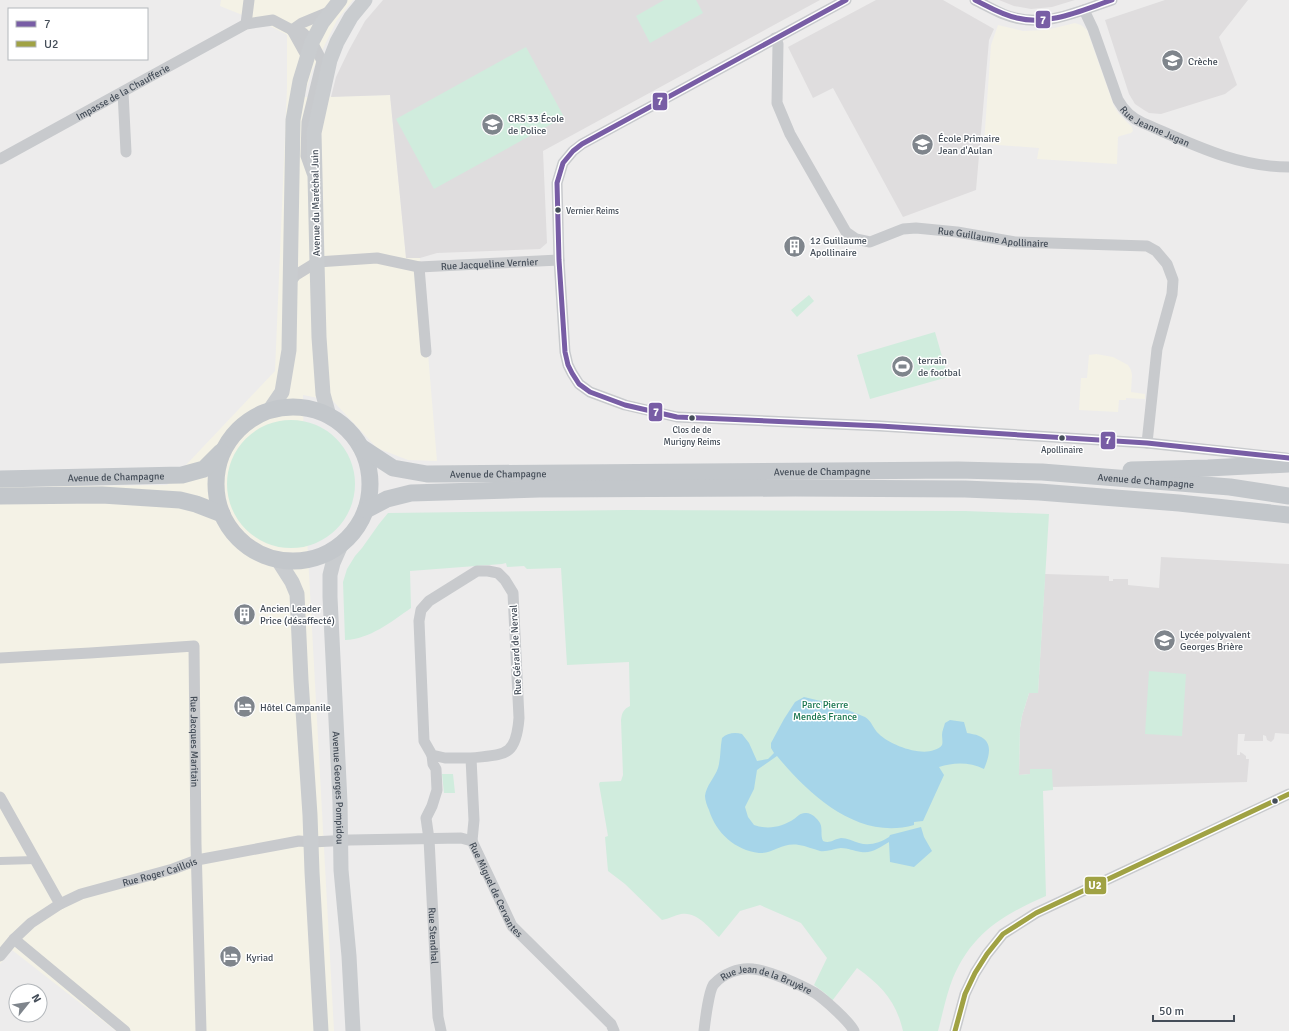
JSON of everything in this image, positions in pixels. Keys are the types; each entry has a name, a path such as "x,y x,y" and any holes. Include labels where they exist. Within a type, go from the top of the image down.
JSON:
{"main road":[{"name":"Avenue du Maréchal Juin","path":"329,416 323,394 316,262 314,133 330,60 337,42 351,17 365,0"},
{"path":"269,411 282,392 289,350 293,120 300,80 312,42 322,23 336,5"},
{"path":"289,407 309,409 329,416 347,429 361,448 368,468 370,489 366,510 356,530 341,545 322,556 300,562 278,560 254,552 235,536 222,514 216,493 217,470 224,449 240,428 251,420 269,411 289,407"},
{"name":"Avenue de Champagne","path":"361,448 393,468 427,474 950,470 1055,474 1230,487 1289,496"},
{"name":"Avenue de Champagne","path":"0,479 182,476 204,469 224,449"},
{"path":"1055,474 1090,469 1208,468 1288,460"},
{"name":"Avenue de Champagne","path":"366,510 387,499 411,493 539,490 795,488 966,489 1039,492 1179,503 1289,515"},
{"name":"Avenue de Champagne","path":"0,496 102,495 180,500 196,504 222,514"},
{"path":"1179,503 1289,522"},
{"name":"Avenue Georges Pompidou","path":"341,545 333,563 330,575 330,597 341,870 349,956 353,1031"},
{"path":"278,560 292,582 297,594 312,842 321,1031"}],"street":[{"path":"249,0 246,24 273,20 292,30 304,33 312,42 322,61 307,122 306,156 315,181"},
{"path":"846,0 598,135 573,151 563,163 557,183 559,260 565,352 568,365 579,384 590,392 625,405 677,417 857,425 1147,443 1288,460"},
{"path":"975,0 1004,14 1028,20 1055,19 1112,0"},
{"path":"292,30 336,5"},
{"name":"Rue Jeanne Jugan","path":"1084,10 1093,29 1118,100 1122,107 1131,116 1143,123 1229,158 1254,164 1289,167"},
{"name":"Impasse de la Chaufferie","path":"0,159 246,24"},
{"path":"292,30 307,57"},
{"name":"Rue Guillaume Apollinaire","path":"775,38 778,44 777,103 783,118 846,232 856,239 870,242 902,229 916,228 957,232 1014,242 1147,246 1156,251 1167,264 1173,280 1172,294 1157,349 1147,443"},
{"path":"124,92 126,152"},
{"name":"Rue Jacqueline Vernier","path":"291,281 296,275 316,262 377,258 419,267 559,260"},
{"path":"419,267 426,352"},
{"name":"Rue Gérard de Nerval","path":"488,570 498,573 505,580 513,593 519,718 518,731 515,744 505,754 470,758 445,758 432,755 424,741 419,621 421,610 429,601 477,571 488,570"},
{"name":"Rue Jacques Maritain","path":"0,658 194,646 201,1031"},
{"name":"Rue Stendhal","path":"432,755 433,764 436,769 436,790 432,806 426,818 429,839 438,1017 441,1031"},
{"path":"470,758 474,820 472,841"},
{"path":"955,1031 965,995 975,973 987,954 1003,934 1036,913 1289,794"},
{"path":"0,797 60,904"},
{"name":"Rue Miguel de Cervantes","path":"340,841 461,838 472,841 512,926 611,1024 614,1031"},
{"name":"Rue Roger Caillois","path":"0,956 14,939 31,923 60,904 81,894 173,869 197,860 299,841 340,841"},
{"path":"0,861 35,860"},
{"path":"14,939 125,1031"},
{"name":"Rue Jean de la Bruyère","path":"704,1031 706,1014 713,985 732,971 752,968 774,974 815,993 844,1018 854,1031"}],"shaded area":[{"path":"221,0 353,0 337,20 312,71 304,97 390,95 406,257 420,258 437,461 408,460 377,448 333,401 303,395 304,482 334,1031 116,1031 12,950 0,964 0,487 167,485 275,371 287,88 287,35 270,26 220,6"},
{"name":"CRS 33 École de Police","path":"383,0 820,0 543,151 547,243 540,249 437,253 420,258 406,258 390,95 331,97 336,77 349,50 365,21"},
{"name":"École Primaire Jean d'Aulan","path":"876,0 943,0 994,29 989,40 976,190 903,217 833,88 813,98 788,47"},
{"path":"999,0 1075,0 1052,7 1031,9 1014,6"},
{"name":"Crèche","path":"1165,0 1248,0 1219,37 1237,85 1225,94 1161,114 1149,113 1135,104 1129,94 1105,20"},
{"path":"1075,23 1081,25 1087,30 1114,106 1119,114 1132,127 1133,131 1131,133 1118,137 1117,164 1037,159 1039,148 984,144 991,45 998,25 1023,31 1046,30"},
{"path":"1096,354 1113,357 1128,365 1132,375 1131,392 1145,394 1145,399 1126,398 1126,400 1119,400 1118,412 1079,410 1081,378 1087,378 1089,355"},
{"name":"Lycée polyvalent Georges Brière","path":"1161,557 1289,564 1289,734 1275,733 1274,739 1271,742 1267,740 1266,736 1263,735 1263,741 1244,741 1245,734 1238,734 1237,755 1240,755 1240,752 1246,756 1246,759 1249,759 1247,782 1052,787 1052,769 1030,769 1030,774 1019,775 1020,728 1022,716 1029,693 1038,693 1045,574 1109,576 1109,581 1113,581 1113,579 1128,579 1128,585 1159,588"}],"green space":[{"path":"664,0 696,0 703,13 650,43 636,16"},
{"path":"526,47 564,117 434,189 396,119"},
{"path":"809,295 814,301 797,317 791,310"},
{"name":"terrain de footbal","path":"935,332 948,377 870,399 857,355"},
{"path":"297,420 321,427 332,434 341,443 350,459 354,471 354,497 348,514 341,525 332,534 321,541 304,547 285,548 261,541 250,534 241,525 234,514 228,497 227,478 234,454 241,443 250,434 261,427 278,421"},
{"name":"Parc Pierre Mendès France","path":"625,510 965,511 1049,514 1038,693 1029,693 1022,716 1020,728 1019,775 1030,774 1030,769 1052,769 1053,790 1043,791 1046,896 1014,911 1000,920 976,941 957,969 950,986 938,1031 903,1031 896,1011 887,995 874,981 857,968 832,1001 826,994 814,985 827,958 801,923 760,905 740,911 719,937 702,921 692,915 681,914 662,920 625,884 608,871 605,837 608,836 599,784 600,782 621,781 623,775 621,720 624,711 630,706 629,662 567,665 561,568 527,569 524,566 507,567 506,563 410,571 411,608 372,633 363,637 345,640 343,582 347,569 355,556 388,513"},
{"path":"1149,671 1186,674 1182,736 1145,734"},
{"path":"442,774 453,774 455,793 444,793"}],"water":[{"path":"804,697 833,704 865,717 877,732 890,742 921,752 936,749 942,745 942,734 945,723 950,720 964,722 967,733 979,736 987,742 989,755 984,769 973,765 962,764 950,764 939,767 944,775 923,821 914,822 914,825 894,828 874,826 855,820 837,811 804,785 777,756 757,770 754,789 745,807 748,817 754,825 759,827 780,826 802,814 809,813 820,823 823,841 828,842 843,838 867,844 882,841 890,835 921,827 924,837 932,851 914,867 890,862 889,842 876,850 869,852 858,852 846,848 820,851 799,845 788,845 769,852 759,853 734,844 716,826 705,796 718,768 722,738 731,733 742,734 749,743 757,761 768,759 774,753 771,748 771,743 784,719 795,702"}],"transit line":[{"name":"7","path":"846,0 582,144 573,151 563,163 557,183 559,260 565,352 568,365 579,384 590,392 625,405 677,417 880,426 1147,443 1289,458"},
{"name":"7","path":"975,0 1011,17 1029,20 1041,20 1065,16 1112,0"},
{"name":"U2","path":"955,1031 965,994 975,973 987,954 1003,934 1036,913 1289,794"}],"place":[{"name":"Crèche","path":"1173,61"},
{"name":"CRS 33 École de Police","path":"493,124"},
{"name":"École Primaire Jean d'Aulan","path":"922,144"},
{"name":"Vernier Reims","path":"558,210"},
{"name":"12 Guillaume Apollinaire","path":"795,246"},
{"name":"terrain de footbal","path":"903,366"},
{"name":"Clos de de Murigny Reims","path":"692,418"},
{"name":"Apollinaire","path":"1062,438"},
{"name":"Ancien Leader Price (désaffecté)","path":"244,614"},
{"name":"Lycée polyvalent Georges Brière","path":"1165,640"},
{"name":"Hôtel Campanile","path":"245,707"},
{"name":"Kyriad","path":"230,957"}]}
